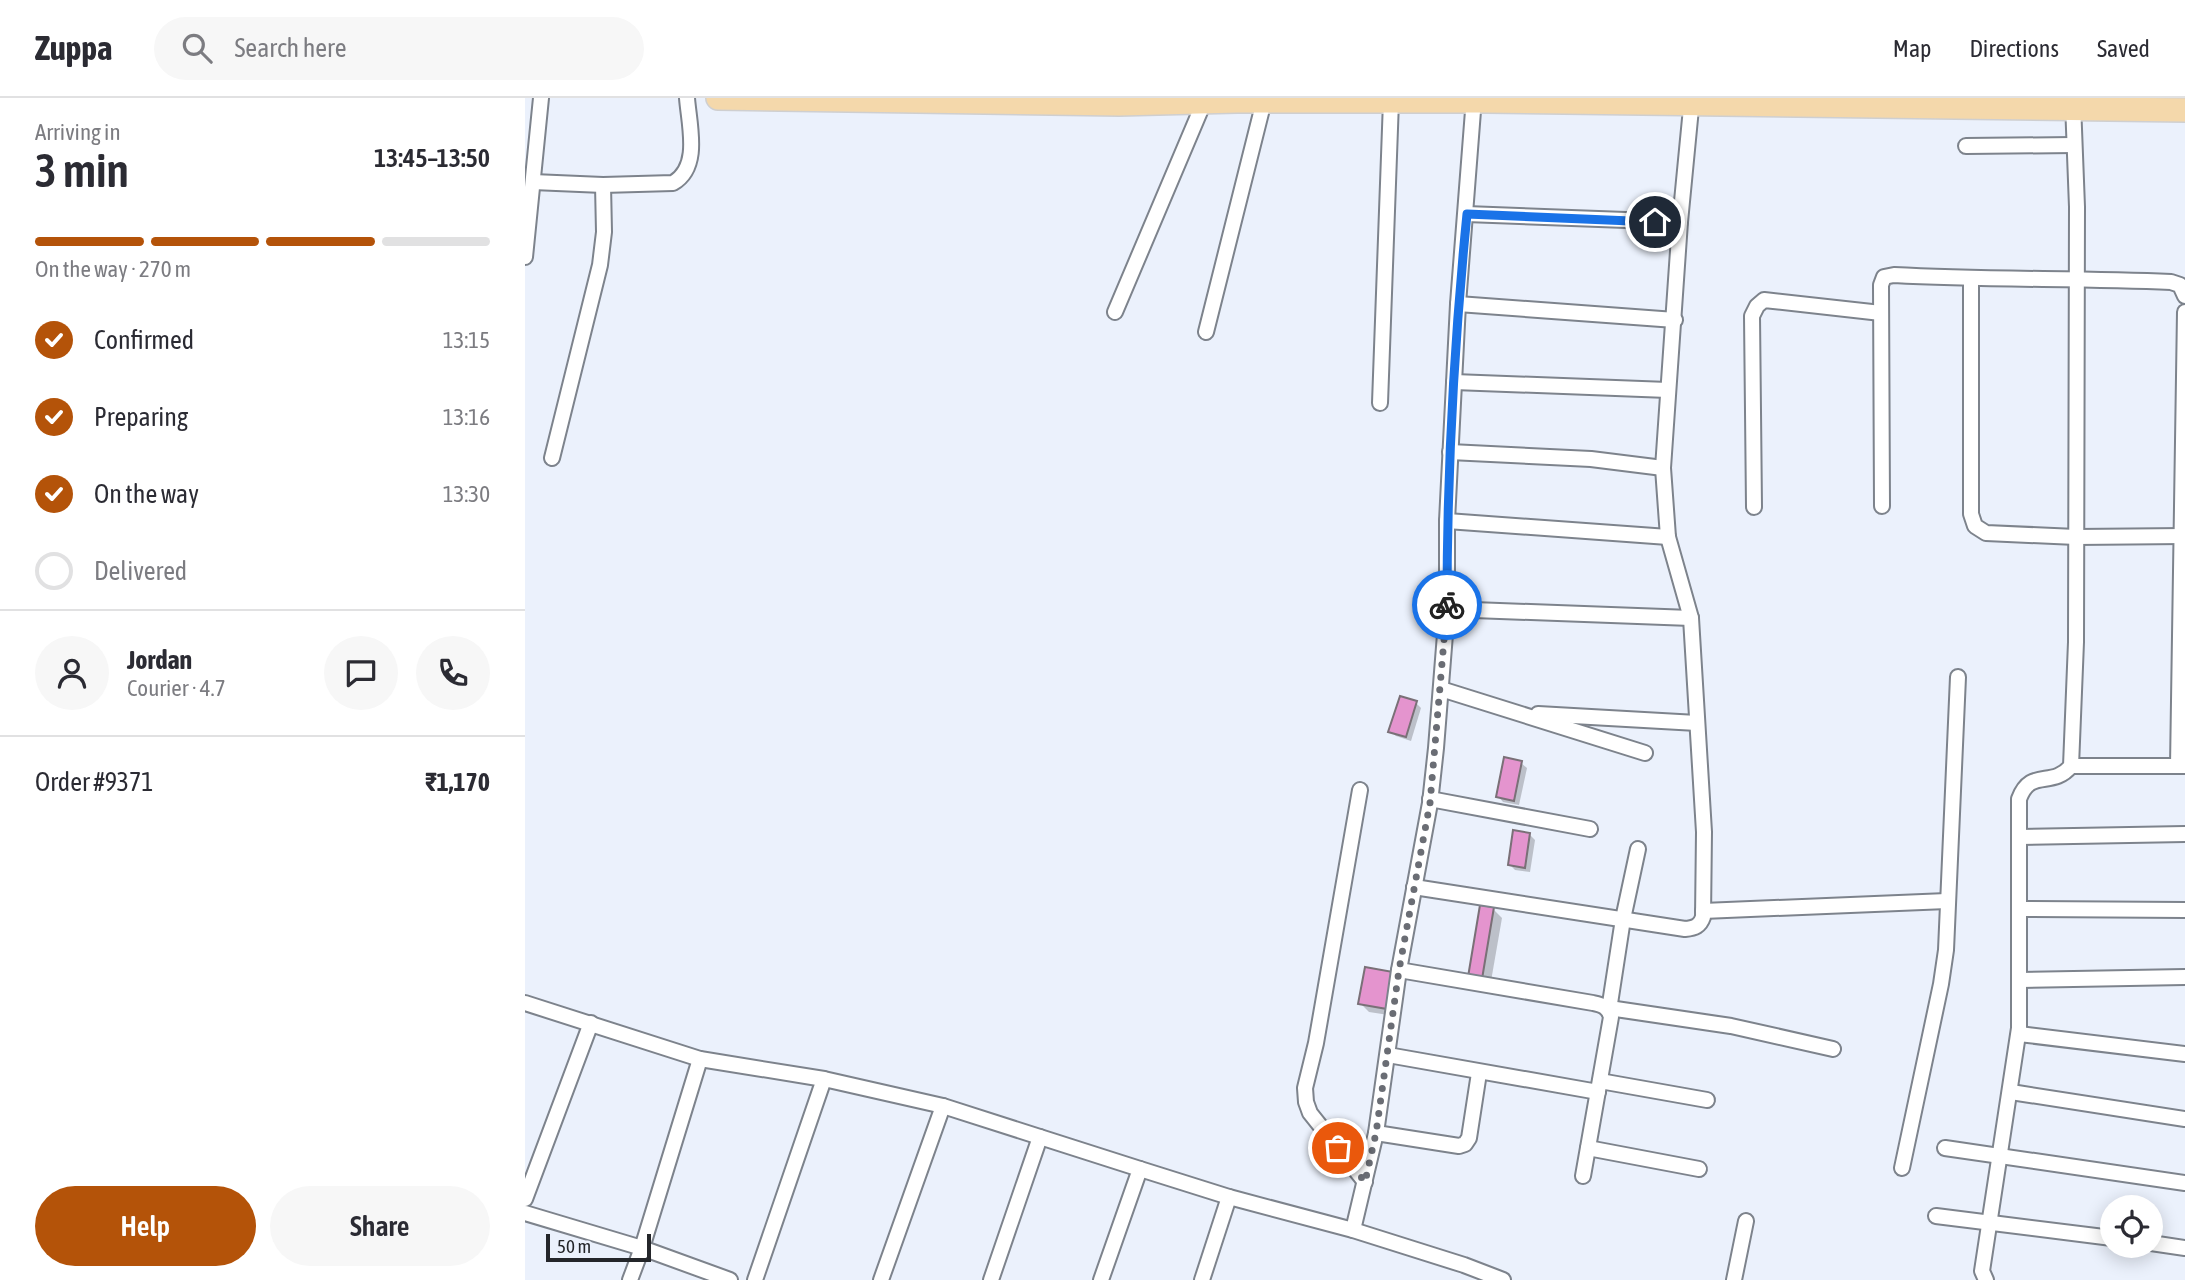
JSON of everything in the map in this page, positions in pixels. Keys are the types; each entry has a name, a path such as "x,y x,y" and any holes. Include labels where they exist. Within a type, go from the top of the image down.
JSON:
{"main road":[{"path":"718,98 1018,100 1119,104 1473,99 2073,103 2185,110"}],"street":[{"path":"525,255 541,98"},
{"path":"533,181 603,185 673,183 687,170 691,158 687,98"},
{"path":"1353,1230 1376,1133 1399,970 1430,799 1447,609 1450,452 1473,99"},
{"path":"1206,332 1263,101"},
{"path":"1415,887 1691,928 1701,923 1704,832 1691,618 1668,537 1663,468 1691,101"},
{"path":"1115,312 1204,102"},
{"path":"1380,402 1391,102"},
{"path":"1986,1280 1982,1271 2019,1034 2019,799 2026,784 2064,774 2071,766 2076,642 2073,103"},
{"path":"1966,146 2074,145"},
{"path":"552,458 600,265 604,232 603,185"},
{"path":"1467,214 1680,222"},
{"path":"1882,506 1881,285 1884,277 2076,278 2171,282 2181,285 2185,296"},
{"path":"1971,279 1972,523 1986,533 2076,537 2183,536"},
{"path":"1754,507 1752,316 1756,306 1764,300 1881,313"},
{"path":"1458,304 1675,320"},
{"path":"2071,766 2182,766 2185,313"},
{"path":"1454,382 1668,390"},
{"path":"1450,452 1591,460 1663,468"},
{"path":"1447,521 1668,537"},
{"path":"1447,609 1691,618"},
{"path":"1902,1168 1946,950 1958,677"},
{"path":"1441,689 1645,753"},
{"path":"1512,713 1697,723"},
{"path":"1360,790 1316,1043 1305,1088 1305,1102 1310,1113 1365,1182"},
{"path":"1430,799 1590,829"},
{"path":"2019,837 2185,834"},
{"path":"1583,1176 1611,1017 1609,1009 1623,919 1638,849"},
{"path":"1703,911 1947,901"},
{"path":"2019,909 2185,910"},
{"path":"1399,970 1593,1003 1609,1009 1731,1026 1833,1049"},
{"path":"2020,979 2185,977"},
{"path":"525,1003 700,1059 824,1079 943,1106 1229,1197 1353,1230 1503,1280"},
{"path":"525,1199 591,1023"},
{"path":"2019,1034 2185,1054"},
{"path":"1388,1055 1479,1073 1707,1100"},
{"path":"630,1280 700,1059"},
{"path":"1376,1133 1459,1146 1465,1144 1469,1138 1479,1073"},
{"path":"755,1280 824,1079"},
{"path":"2011,1092 2185,1119"},
{"path":"881,1280 943,1106"},
{"path":"991,1280 1040,1137"},
{"path":"1588,1148 1699,1169"},
{"path":"1945,1149 2185,1183"},
{"path":"1101,1280 1140,1169"},
{"path":"1202,1280 1229,1197"},
{"path":"525,1213 642,1248 730,1280"},
{"path":"1936,1216 2100,1236"},
{"path":"1734,1280 1746,1221"},
{"path":"2163,1245 2185,1248"}],"building":[{"path":"1400,696 1417,701 1406,737 1388,732"},
{"path":"1504,757 1522,761 1514,801 1496,797"},
{"path":"1513,830 1530,833 1525,868 1508,865"},
{"path":"1480,905 1494,907 1482,979 1468,977"},
{"path":"1365,967 1393,972 1387,1009 1358,1004"}],"way so far":[{"path":"1338,1148 1365,1182 1376,1133 1399,970 1430,803 1447,605"}],"route":[{"path":"1447,605 1450,452 1458,304 1467,214 1655,222"}]}
